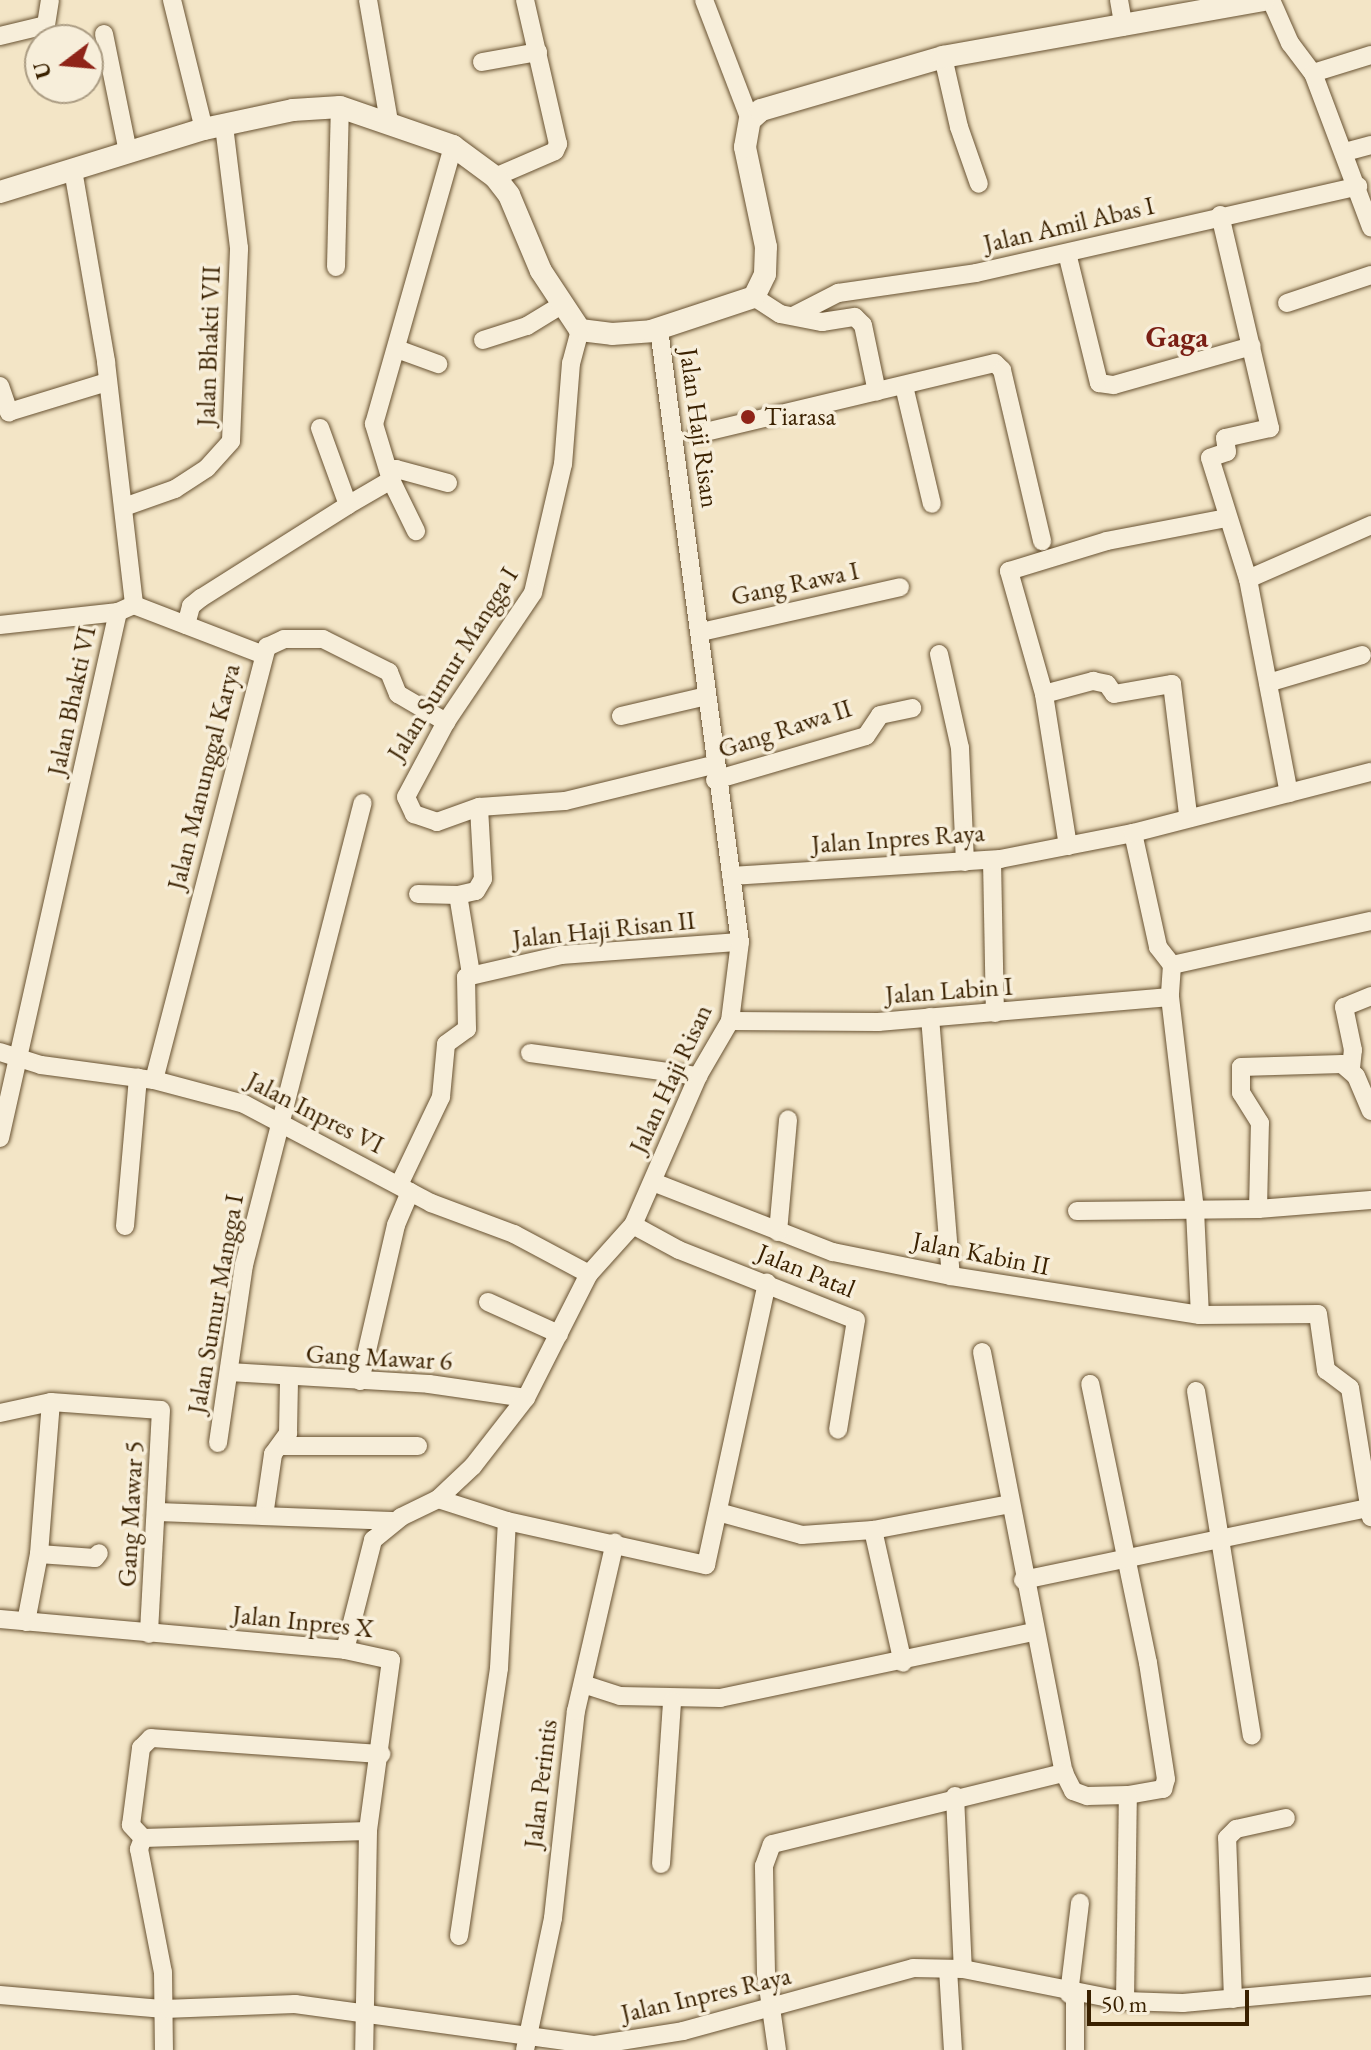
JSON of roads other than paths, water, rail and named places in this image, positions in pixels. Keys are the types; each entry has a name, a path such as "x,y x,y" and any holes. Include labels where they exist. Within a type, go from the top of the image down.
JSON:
{"street":[{"path":"0,36 46,25 50,0"},
{"name":"Jalan Bhakti VII","path":"124,507 175,489 207,468 231,441 239,248 214,127 172,0"},
{"path":"368,0 389,122"},
{"path":"495,177 555,151 558,144 525,0"},
{"path":"0,192 214,127 293,110 340,107 453,146 495,177 509,195 541,271 580,330 612,334 659,329 754,297 765,274 766,247 748,179 745,147 750,120 704,0"},
{"path":"1119,0 1124,27"},
{"path":"750,120 774,104 943,57 1263,0"},
{"path":"1271,0 1290,43 1313,73 1371,227"},
{"path":"104,34 128,152"},
{"path":"482,62 538,52"},
{"path":"1313,73 1371,55"},
{"path":"943,57 959,127 979,184"},
{"path":"336,267 340,107"},
{"path":"1345,152 1371,145"},
{"path":"416,531 391,480 374,424 453,146"},
{"name":"Jalan Bhakti VI","path":"0,1138 9,1056 126,608 124,507 73,170"},
{"name":"Jalan Amil Abas I","path":"793,316 838,293 976,273 1358,186"},
{"path":"1220,215 1270,428 1225,438 1227,452 1210,458 1248,579 1289,793"},
{"path":"1067,253 1099,383 1114,385 1252,346"},
{"path":"1287,303 1371,275"},
{"path":"754,297 780,314 822,322 855,317 863,325 877,392"},
{"path":"483,340 512,333 563,304"},
{"name":"Jalan Haji Risan","path":"345,1650 373,1540 395,1521 438,1499 473,1466 526,1398 589,1274 633,1225 698,1076 730,1021 740,942 714,772 701,632 659,329"},
{"name":"Jalan Sumur Mangga I","path":"580,330 571,363 563,464 533,593 446,722 406,797 414,814 427,821 479,807 565,801 714,772"},
{"path":"397,349 438,364"},
{"path":"697,434 995,363 1002,370 1042,541"},
{"path":"0,386 9,412 107,382"},
{"path":"904,386 932,504"},
{"path":"320,428 348,505"},
{"path":"186,625 191,606 201,598 391,480 396,469 448,483"},
{"path":"1068,846 1044,694 1009,571 1107,541 1227,518"},
{"path":"1248,579 1371,525"},
{"name":"Gang Rawa I","path":"701,632 900,587"},
{"path":"0,625 126,608 186,625 261,654"},
{"name":"Jalan Manunggal Karya","path":"125,1226 146,1079 261,654 284,639 323,639 389,672 398,694 446,722"},
{"path":"939,654 960,748 965,862"},
{"path":"1268,683 1362,655"},
{"path":"1044,694 1093,681 1107,684 1114,694 1172,684 1188,815"},
{"path":"621,716 707,696"},
{"name":"Gang Rawa II","path":"714,772 866,736 880,715 912,708"},
{"name":"Jalan Inpres Raya","path":"731,876 992,860 1133,833 1188,815 1371,772"},
{"name":"Jalan Sumur Mangga I","path":"218,1443 244,1265 280,1121 303,1051 363,803"},
{"path":"418,894 458,895 476,891 483,879 479,807"},
{"path":"1133,833 1158,947 1172,965 1170,997 1195,1210 1200,1315"},
{"path":"992,860 995,1013"},
{"path":"360,1381 404,1188 441,1097 446,1044 467,1029 463,981 471,974 458,895"},
{"path":"1172,965 1371,921"},
{"name":"Jalan Haji Risan II","path":"471,974 561,955 740,942"},
{"path":"1371,996 1344,1007 1353,1050 1351,1068 1371,1110"},
{"name":"Jalan Labin I","path":"730,1021 839,1024 1170,997"},
{"path":"930,1017 951,1276"},
{"path":"530,1053 698,1076"},
{"name":"Jalan Inpres VI","path":"9,1056 221,1095 280,1121 404,1188 514,1234 589,1274"},
{"path":"1258,1209 1260,1123 1241,1093 1238,1070 1257,1065 1351,1068"},
{"path":"778,1232 788,1119"},
{"name":"Jalan Kabin II","path":"653,1182 833,1252 951,1276 1200,1315 1312,1311 1319,1317 1326,1370 1350,1388 1370,1513"},
{"path":"1077,1211 1258,1209 1371,1200"},
{"name":"Jalan Patal","path":"633,1225 679,1250 856,1320 859,1329 838,1430"},
{"path":"438,1499 507,1521 615,1542 706,1565 767,1283"},
{"path":"488,1302 559,1334"},
{"path":"982,1352 1033,1632 1064,1773 1073,1791 1087,1796 1128,1795 1163,1789 1166,1779 1090,1384"},
{"name":"Gang Mawar 6","path":"229,1372 289,1379 360,1381 526,1398"},
{"path":"264,1516 273,1454 288,1433 289,1379"},
{"path":"1196,1391 1252,1735"},
{"path":"0,1413 51,1402 39,1554 26,1622"},
{"name":"Gang Mawar 5","path":"51,1402 161,1410 158,1512 149,1634"},
{"path":"281,1446 418,1446"},
{"path":"718,1512 802,1535 873,1530 1010,1504"},
{"path":"158,1512 395,1521"},
{"path":"1023,1580 1125,1556 1370,1513"},
{"path":"459,1936 499,1668 507,1521"},
{"path":"873,1530 903,1663"},
{"name":"Jalan Perintis","path":"528,2042 553,1918 567,1759 615,1542"},
{"path":"39,1554 95,1558 99,1553"},
{"name":"Jalan Inpres X","path":"0,1619 345,1650 391,1660 381,1754 368,1831 364,2050"},
{"path":"583,1684 620,1696 672,1701 745,1694 903,1663 1033,1632"},
{"path":"661,1864 672,1701"},
{"path":"368,1831 143,1838 131,1825 141,1748 151,1738 381,1754"},
{"path":"777,2050 774,2009 766,1973 764,1866 772,1844 955,1796 1064,1773"},
{"path":"1125,2001 1128,1795"},
{"path":"953,2050 955,1796"},
{"path":"1233,1999 1227,1838 1236,1829 1286,1818"},
{"path":"143,1838 139,1849 163,1972 164,2050"},
{"path":"1075,2050 1072,1994 1080,1903"},
{"name":"Jalan Inpres Raya","path":"0,1995 164,2009 295,2004 365,2012 528,2042 611,2043 774,2009 913,1968 955,1969 1072,1994 1125,2001 1370,1992"}],"place":[{"name":"Tiarasa","path":"748,417"}],"district":[{"name":"Gaga","path":"1177,337"}]}
